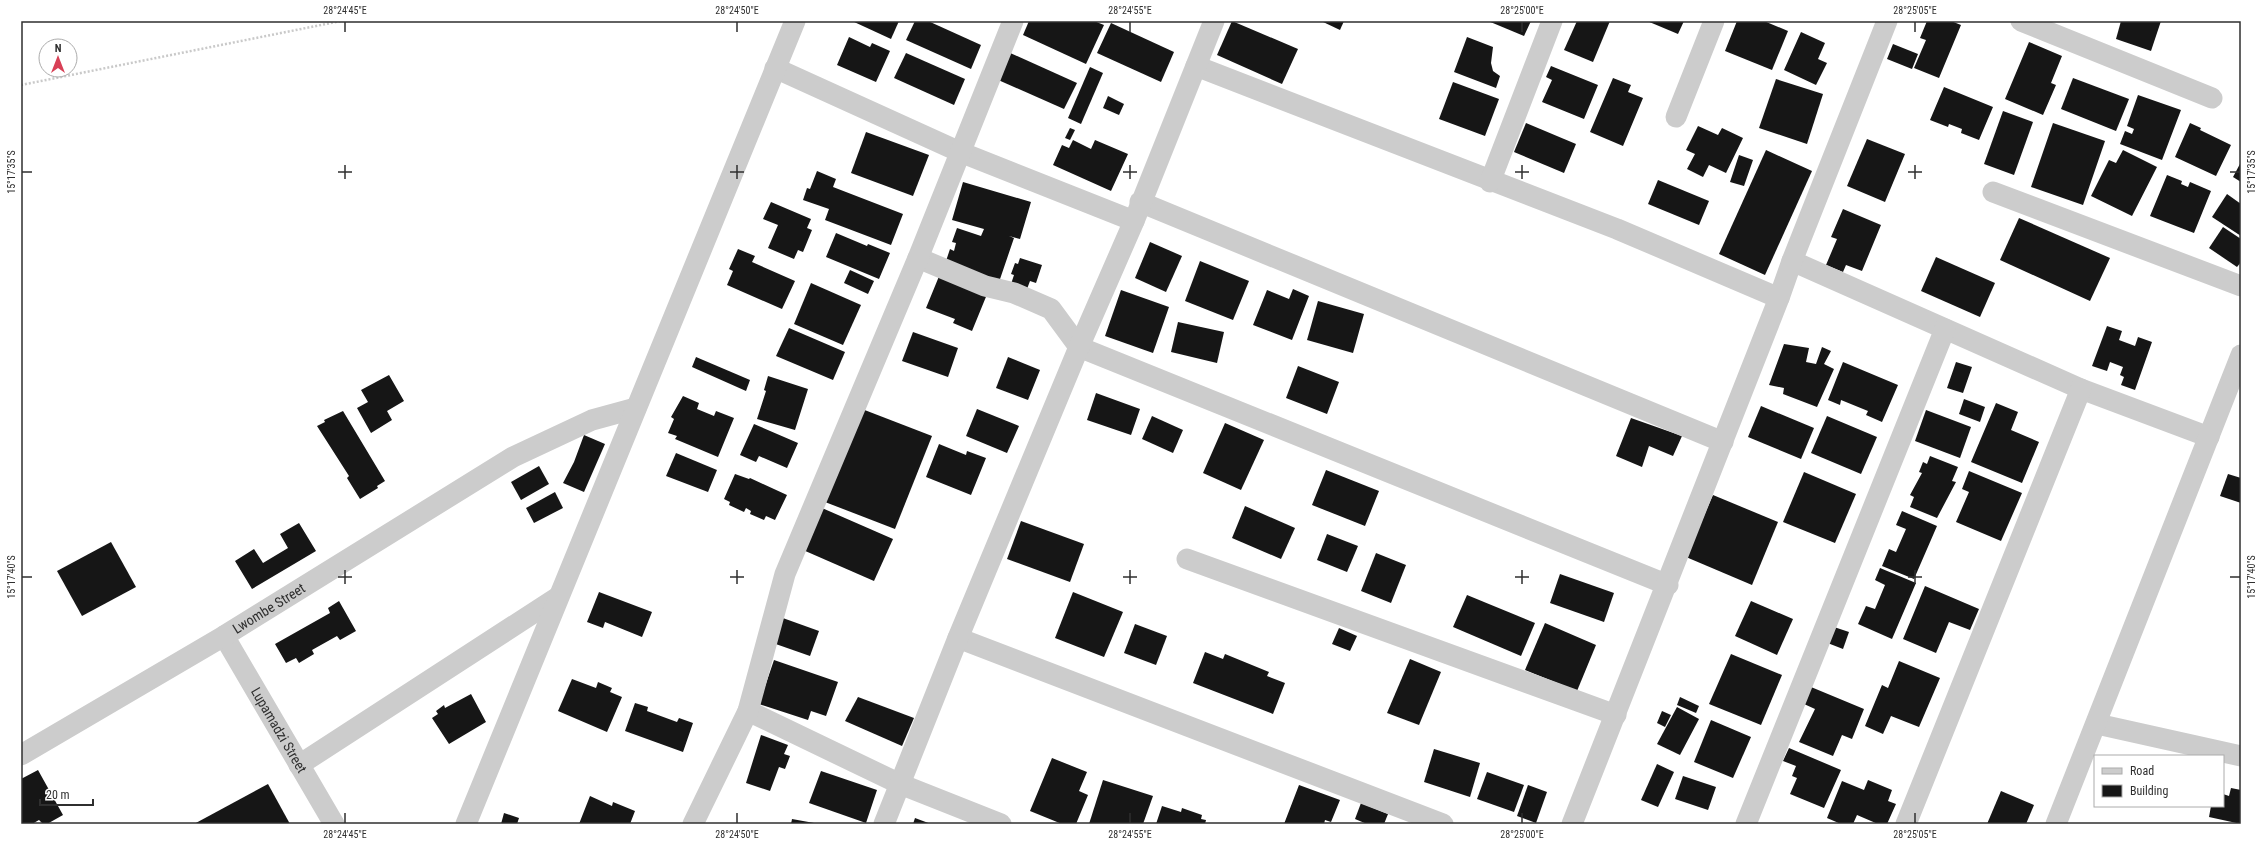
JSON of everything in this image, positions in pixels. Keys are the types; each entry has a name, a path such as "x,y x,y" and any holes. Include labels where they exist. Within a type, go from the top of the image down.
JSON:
{"street":[{"path":"466,824 794,21"},
{"path":"694,824 748,711 785,574 918,258 1013,21"},
{"path":"884,824 958,638 1137,212 1214,21"},
{"path":"1490,182 1552,21"},
{"path":"1676,117 1714,21"},
{"path":"1572,824 1668,584 1780,298 1792,261 1887,21"},
{"path":"2020,21 2212,98"},
{"path":"1196,66 1490,182 1617,229 1780,298"},
{"path":"775,68 960,152 1137,212 1723,442"},
{"path":"1993,192 2241,286"},
{"path":"918,258 985,286 1014,293 1051,309 1079,347 1668,584"},
{"path":"1792,261 2081,389 2208,437"},
{"path":"1746,824 1945,329"},
{"path":"2056,824 2097,724 2208,437 2241,356"},
{"path":"1906,824 2081,389"},
{"name":"Lwombe Street","path":"21,755 224,636 513,457 592,420 636,408"},
{"path":"1187,559 1616,715"},
{"path":"299,765 558,597"},
{"name":"Lupamadzi Street","path":"224,636 334,824"},
{"path":"958,638 1443,824"},
{"path":"748,711 900,784 1001,824"},
{"path":"2097,724 2241,756"}],"path":[{"path":"21,85 341,21"}],"building":[{"path":"852,21 899,21 891,39"},
{"path":"915,21 928,21 981,45 971,69 906,40"},
{"path":"1029,21 1094,21 1104,25 1086,64 1023,35"},
{"path":"1232,21 1298,49 1282,84 1217,55"},
{"path":"1321,21 1344,21 1340,30"},
{"path":"1488,21 1531,21 1524,36"},
{"path":"1577,21 1610,21 1593,62 1564,50"},
{"path":"1647,21 1684,21 1678,34"},
{"path":"1737,21 1764,21 1788,31 1772,70 1725,51"},
{"path":"1927,21 1951,21 1961,25 1939,78 1914,68 1926,40 1920,38"},
{"path":"2121,21 2161,21 2151,51 2116,39"},
{"path":"1111,23 1174,52 1161,82 1097,53"},
{"path":"1801,32 1825,43 1818,59 1827,63 1816,85 1784,70"},
{"path":"849,37 870,47 872,43 890,51 876,82 837,65"},
{"path":"1467,37 1493,47 1491,63 1493,71 1500,76 1496,88 1454,72"},
{"path":"2029,42 2062,56 2051,83 2056,85 2043,115 2005,99"},
{"path":"1893,44 1918,54 1912,69 1887,59"},
{"path":"1008,52 1077,83 1064,109 996,79"},
{"path":"906,53 965,79 954,105 894,78"},
{"path":"1551,66 1598,85 1584,119 1542,102 1552,80 1546,77"},
{"path":"1090,67 1103,73 1081,124 1068,118"},
{"path":"1613,78 1631,85 1628,92 1643,98 1623,146 1590,132"},
{"path":"2073,78 2129,99 2116,131 2061,109"},
{"path":"1776,79 1823,94 1807,144 1759,128"},
{"path":"1453,82 1499,99 1485,136 1439,119"},
{"path":"1944,87 1993,107 1979,140 1961,133 1962,129 1949,124 1948,127 1930,120"},
{"path":"2138,95 2181,110 2162,160 2120,144 2125,131 2132,134 2134,129 2127,126"},
{"path":"1108,96 1124,104 1119,115 1103,108"},
{"path":"2003,111 2033,122 2014,175 1984,164"},
{"path":"1526,123 1576,144 1564,173 1514,152"},
{"path":"2053,123 2105,141 2083,205 2031,187"},
{"path":"2190,123 2201,128 2200,130 2231,145 2216,176 2175,157"},
{"path":"1698,126 1718,135 1722,128 1743,138 1726,173 1709,165 1703,177 1687,169 1695,154 1686,150"},
{"path":"1070,128 1075,130 1070,140 1065,138"},
{"path":"866,132 929,155 913,196 851,173"},
{"path":"1867,139 1905,154 1885,202 1847,186"},
{"path":"1073,140 1091,149 1095,140 1128,154 1111,191 1053,165 1062,145 1069,148"},
{"path":"1766,150 1812,171 1765,275 1719,254"},
{"path":"2123,150 2157,167 2132,216 2091,196 2109,160 2116,163"},
{"path":"1739,155 1753,160 1744,186 1730,182"},
{"path":"2241,162 2241,182 2233,177"},
{"path":"817,171 836,179 833,187 903,214 891,245 825,220 829,209 803,200 807,188 810,189"},
{"path":"2167,175 2182,181 2181,184 2188,187 2190,182 2211,191 2194,233 2150,216"},
{"path":"1658,180 1709,201 1699,225 1648,204"},
{"path":"963,182 1031,202 1020,239 1009,236 1014,238 998,285 944,267 950,249 954,251 956,243 952,242 957,228 981,236 984,229 952,220"},
{"path":"2227,194 2241,204 2241,236 2212,217"},
{"path":"771,202 811,219 807,228 812,230 803,252 798,250 794,259 768,248 778,225 763,219"},
{"path":"1843,209 1881,225 1862,271 1846,265 1843,272 1826,265 1837,239 1831,237"},
{"path":"2019,218 2110,258 2090,301 2000,260"},
{"path":"2223,227 2241,239 2241,262 2237,267 2209,248"},
{"path":"836,233 867,246 868,244 890,253 879,279 826,257"},
{"path":"1150,242 1182,256 1166,292 1135,278"},
{"path":"738,249 755,256 752,262 795,281 782,309 727,285 733,271 729,269"},
{"path":"1936,257 1995,283 1980,317 1921,291"},
{"path":"1020,258 1042,265 1036,283 1030,281 1027,289 1011,284 1014,275 1011,274 1015,263 1018,264"},
{"path":"1200,261 1249,281 1233,320 1185,301"},
{"path":"942,269 990,287 972,331 953,323 955,319 926,308"},
{"path":"850,270 874,281 868,294 844,283"},
{"path":"811,283 861,305 843,345 794,324"},
{"path":"1293,289 1309,296 1292,340 1253,325 1267,290 1289,299"},
{"path":"1121,290 1169,307 1153,353 1105,336"},
{"path":"1318,301 1364,314 1353,353 1307,340"},
{"path":"1178,322 1224,332 1217,363 1171,352"},
{"path":"2107,326 2122,331 2119,340 2135,346 2138,337 2152,342 2135,390 2121,385 2124,377 2120,375 2123,367 2110,362 2107,371 2092,366"},
{"path":"789,328 845,352 833,380 776,356"},
{"path":"913,332 958,348 948,377 902,361"},
{"path":"1784,344 1809,348 1806,362 1816,364 1822,347 1831,351 1824,364 1834,369 1817,407 1783,394 1784,388 1769,385"},
{"path":"696,357 750,380 746,391 692,367"},
{"path":"1008,357 1040,370 1028,400 996,388"},
{"path":"1843,362 1898,385 1882,422 1866,415 1868,411 1841,400 1840,405 1828,400"},
{"path":"1956,362 1972,367 1963,393 1947,388"},
{"path":"1298,366 1339,382 1327,414 1286,398"},
{"path":"389,375 404,401 387,411 392,420 371,433 357,408 368,402 361,390"},
{"path":"768,376 808,389 795,430 757,419 766,391 764,390"},
{"path":"1096,393 1140,409 1131,435 1087,420"},
{"path":"683,396 699,403 697,409 714,416 716,411 734,418 718,457 675,439 677,436 668,433 674,419 671,417"},
{"path":"1964,399 1985,407 1980,422 1959,414"},
{"path":"1996,403 2018,412 2011,430 2039,442 2022,483 1971,462"},
{"path":"1761,406 1814,428 1801,459 1748,437"},
{"path":"862,409 932,436 895,529 825,502"},
{"path":"977,409 1019,426 1007,453 966,436"},
{"path":"1926,410 1971,427 1960,458 1915,441"},
{"path":"343,411 385,481 377,486 378,488 360,499 347,478 349,476 317,426 325,422 324,420"},
{"path":"1152,416 1183,430 1173,453 1142,439"},
{"path":"1827,416 1877,437 1861,474 1811,453"},
{"path":"1631,418 1682,436 1673,456 1649,446 1642,467 1616,456"},
{"path":"1225,423 1264,440 1241,490 1203,473"},
{"path":"754,424 798,443 787,468 759,456 756,462 740,455"},
{"path":"584,435 605,444 584,492 563,483 574,462"},
{"path":"939,444 966,455 967,451 986,458 971,495 926,477"},
{"path":"676,453 717,470 708,492 666,476"},
{"path":"1930,456 1958,467 1952,481 1956,482 1937,518 1910,507 1914,497 1910,495 1922,473 1919,472 1923,462 1927,464"},
{"path":"539,466 549,484 521,500 511,482"},
{"path":"1326,470 1379,491 1365,526 1312,505"},
{"path":"1969,471 2022,493 2001,541 1956,522 1969,492 1962,489"},
{"path":"1804,472 1856,494 1835,543 1783,522"},
{"path":"735,474 749,479 750,478 787,495 775,520 766,516 764,520 750,514 751,511 746,508 744,512 729,505 730,502 724,499"},
{"path":"2228,474 2241,478 2241,503 2220,496"},
{"path":"555,492 563,508 534,523 526,508"},
{"path":"1713,495 1778,522 1752,585 1686,557"},
{"path":"1245,506 1295,528 1281,559 1232,538"},
{"path":"822,508 893,539 874,581 803,550"},
{"path":"1902,511 1937,526 1914,579 1882,566 1889,549 1896,552 1906,529 1896,525"},
{"path":"1021,521 1084,544 1070,582 1007,559"},
{"path":"299,523 316,551 252,589 235,561 254,549 263,563 288,548 280,534"},
{"path":"1327,534 1358,546 1347,572 1317,560"},
{"path":"111,542 136,587 82,616 57,571"},
{"path":"1376,553 1406,565 1391,603 1361,591"},
{"path":"1880,568 1916,583 1892,639 1858,624 1866,606 1875,609 1885,585 1875,580"},
{"path":"1560,574 1614,593 1604,622 1550,603"},
{"path":"1925,586 1979,609 1970,630 1949,622 1936,653 1903,639"},
{"path":"599,592 652,612 642,637 605,622 603,628 587,622"},
{"path":"1073,592 1123,612 1104,657 1055,638"},
{"path":"1467,595 1535,623 1521,656 1453,627"},
{"path":"339,601 356,631 340,640 337,636 312,650 314,654 299,663 296,658 286,663 275,644 330,613 328,608"},
{"path":"1751,601 1793,619 1777,655 1735,636"},
{"path":"780,617 819,631 810,656 770,642"},
{"path":"1545,623 1596,645 1577,691 1525,670"},
{"path":"1135,624 1167,636 1156,665 1124,653"},
{"path":"1831,626 1849,632 1843,649 1825,642"},
{"path":"1339,628 1357,636 1350,651 1332,644"},
{"path":"1205,652 1223,659 1225,654 1269,672 1267,676 1285,683 1273,714 1193,683"},
{"path":"1731,654 1782,675 1761,725 1709,704"},
{"path":"1410,659 1441,672 1419,725 1387,713"},
{"path":"774,660 838,682 826,716 811,711 808,720 759,704"},
{"path":"1899,661 1940,678 1919,727 1891,716 1883,734 1865,726 1882,685 1888,688"},
{"path":"572,679 596,688 598,682 612,688 610,692 622,697 607,732 558,711"},
{"path":"1811,687 1864,709 1852,739 1842,735 1833,756 1799,742 1815,709 1804,704"},
{"path":"471,694 486,722 449,744 432,718 438,714 436,711 444,705 445,708"},
{"path":"858,697 914,718 902,746 845,721"},
{"path":"1680,697 1699,706 1696,713 1677,705"},
{"path":"635,703 648,707 647,711 677,722 679,718 693,723 683,752 625,731"},
{"path":"1677,707 1699,719 1680,755 1657,744"},
{"path":"1662,711 1671,715 1665,727 1657,723"},
{"path":"1711,720 1751,737 1733,778 1694,762"},
{"path":"761,735 788,745 784,754 790,756 785,769 779,767 770,791 746,783"},
{"path":"1789,748 1841,770 1824,808 1790,794 1797,778 1792,776 1796,766 1783,761"},
{"path":"1434,749 1480,763 1470,797 1424,782"},
{"path":"1052,758 1087,772 1079,791 1088,795 1076,824 1062,824 1030,811"},
{"path":"1657,764 1674,772 1658,807 1641,800"},
{"path":"38,770 63,815 47,824 43,824 39,820 32,824 21,824 21,779"},
{"path":"821,771 877,790 866,823 809,803"},
{"path":"1487,772 1524,785 1514,812 1477,799"},
{"path":"1683,776 1716,787 1708,810 1675,799"},
{"path":"1103,780 1153,796 1143,824 1089,824"},
{"path":"1868,780 1892,790 1888,801 1896,804 1887,824 1878,824 1857,815 1853,824 1841,824 1827,818 1842,781 1864,790"},
{"path":"268,784 290,824 194,824"},
{"path":"1299,785 1340,800 1331,822 1325,820 1324,824 1284,824"},
{"path":"1528,785 1547,792 1536,823 1517,816"},
{"path":"2231,788 2241,790 2241,824 2209,817 2211,807 2224,807 2224,794 2229,796"},
{"path":"2001,791 2034,805 2026,824 1987,824"},
{"path":"590,796 612,806 613,802 635,811 630,824 579,824"},
{"path":"1361,803 1388,814 1384,824 1367,824 1355,819"},
{"path":"1162,806 1181,812 1182,808 1202,815 1201,819 1206,820 1205,824 1156,824"},
{"path":"504,813 519,818 517,824 501,824"},
{"path":"915,818 931,824 913,824"},
{"path":"792,819 814,823 814,824 791,824"}]}
